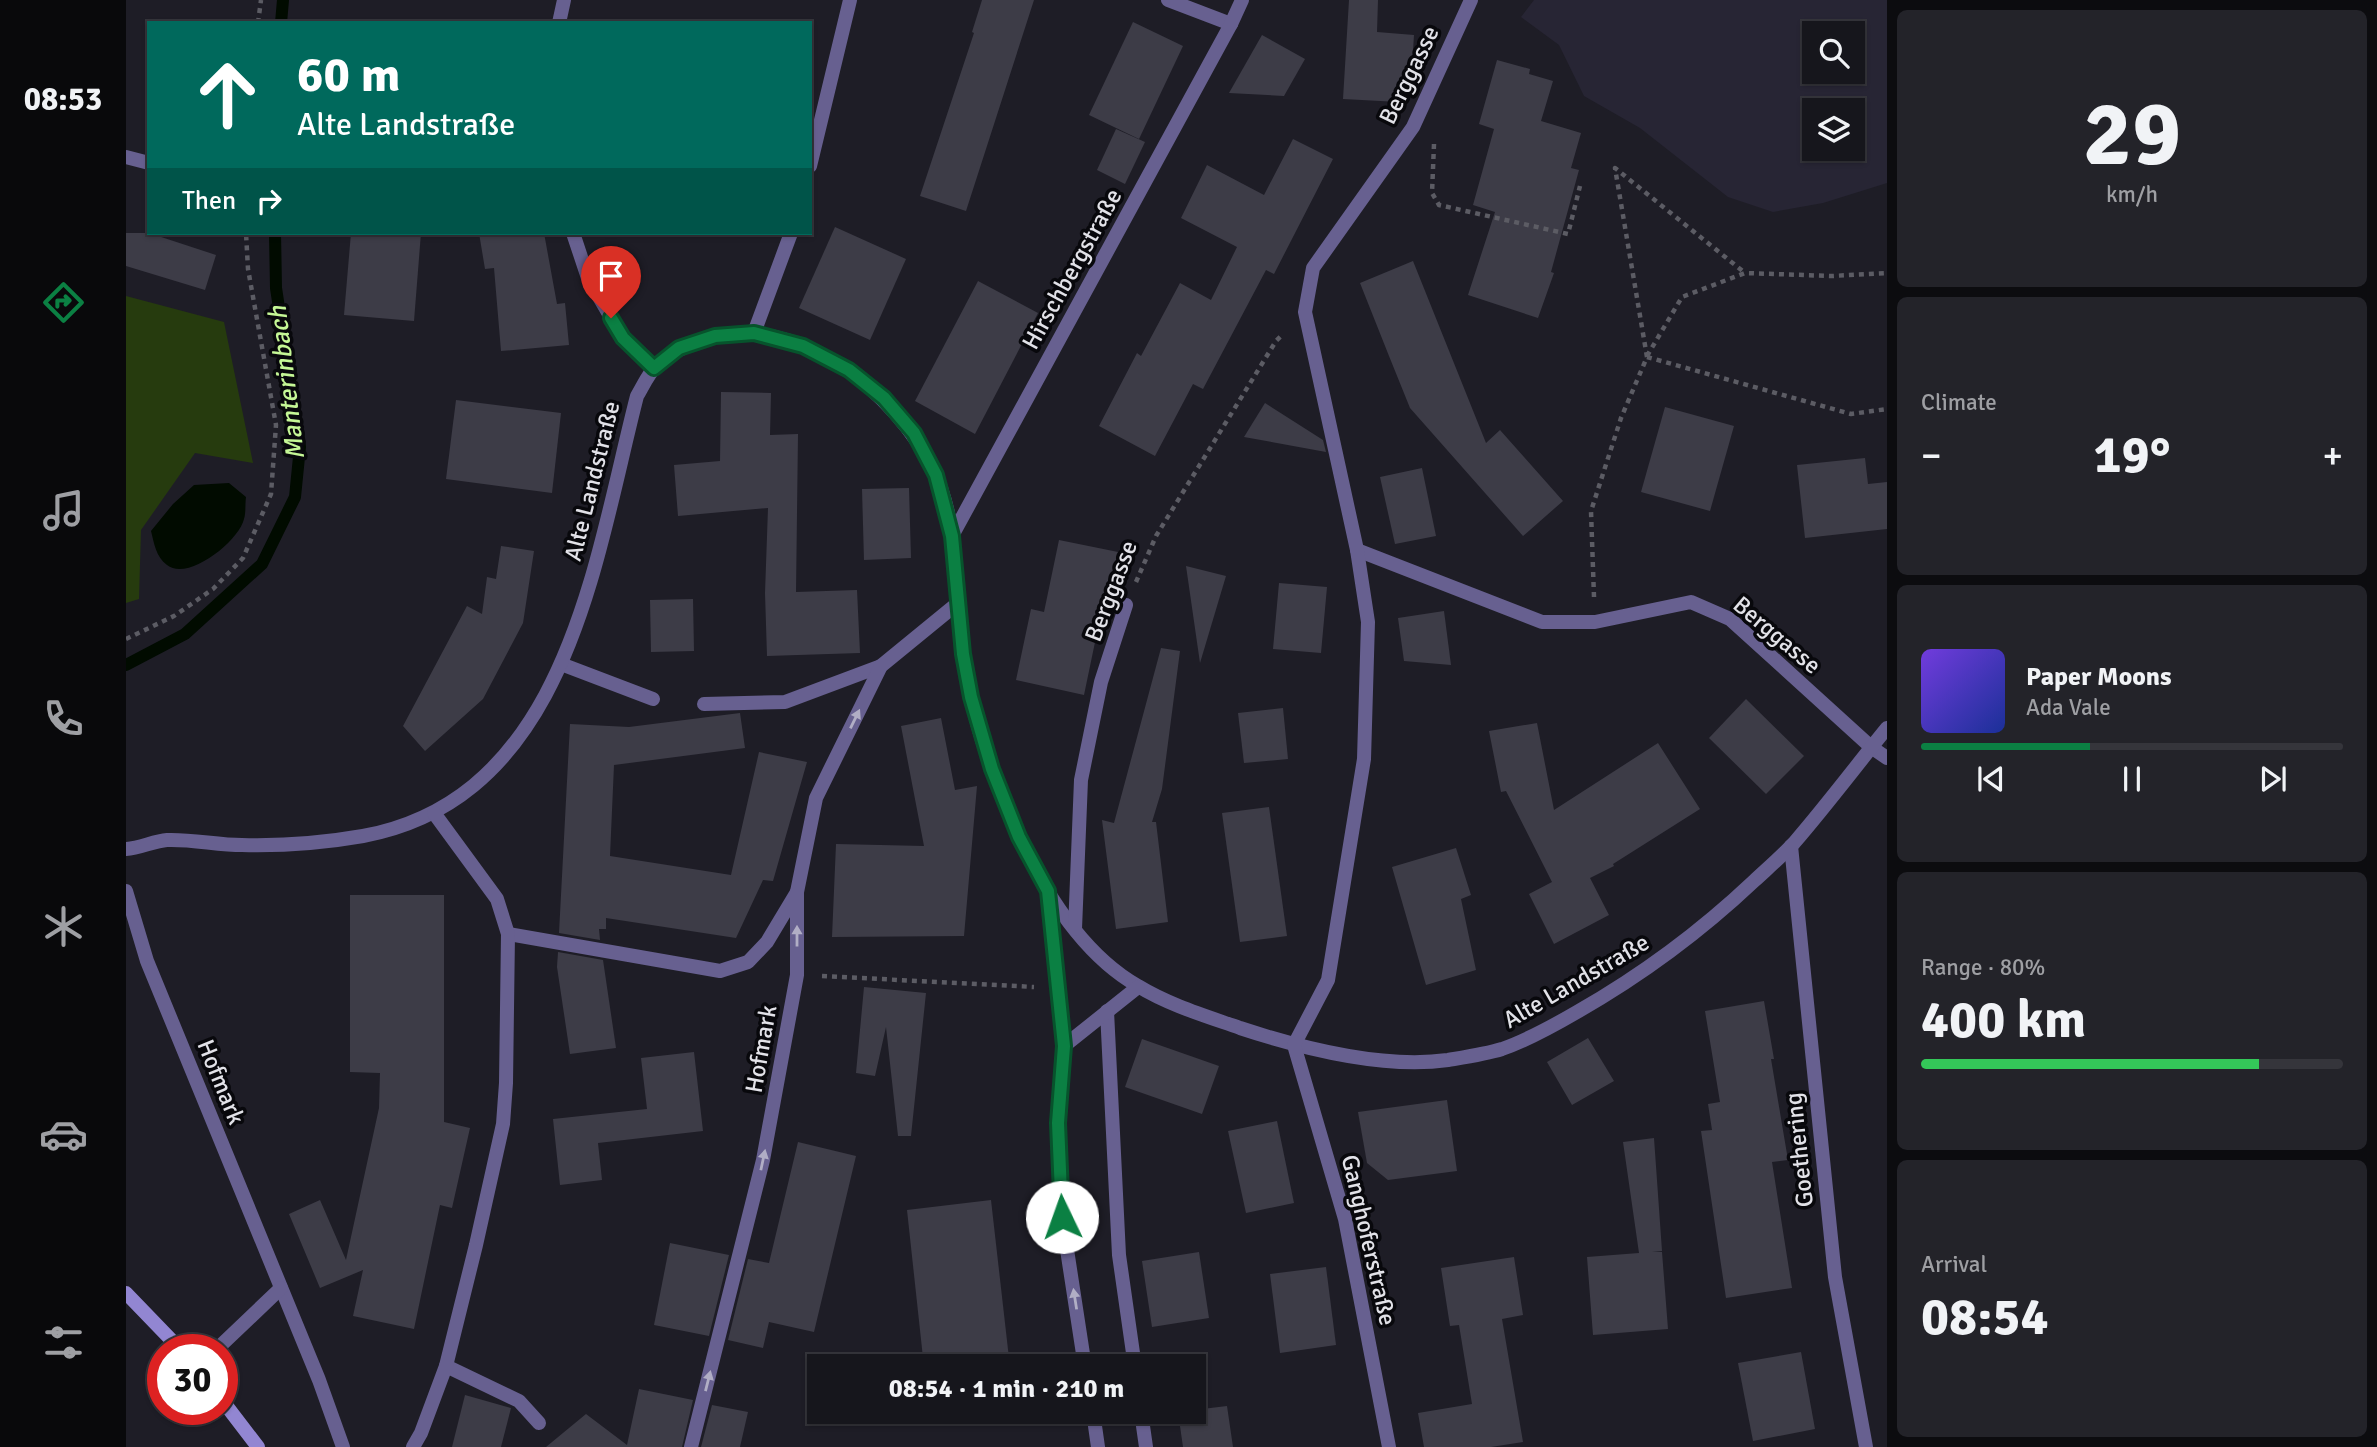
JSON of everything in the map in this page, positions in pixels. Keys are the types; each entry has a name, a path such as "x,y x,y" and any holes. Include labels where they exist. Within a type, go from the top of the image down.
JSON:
{"main road":[{"path":"126,1293 166,1334"},
{"path":"238,1421 258,1447"}],"street":[{"path":"560,21 565,0"},
{"path":"812,158 850,0"},
{"path":"1168,0 1231,23"},
{"name":"Hirschbergstraße","path":"952,536 1242,0"},
{"name":"Berggasse","path":"1294,1045 1328,980 1364,759 1368,622 1357,550 1305,312 1313,268 1413,127 1469,1"},
{"path":"126,157 147,162"},
{"path":"574,235 588,278 623,338 654,368"},
{"path":"754,333 790,235"},
{"name":"Alte Landstraße","path":"126,852 166,840 241,845 303,845 365,836 407,825 434,813 468,792 500,764 532,720 561,664 587,597 637,396 654,368 679,348 715,336 754,333 803,346 849,370 884,398 914,433 936,475 952,536 963,654 971,697 992,769 1019,837 1048,891 1074,929 1103,961 1138,987 1205,1016 1294,1045 1379,1060 1444,1060 1501,1049 1555,1025 1605,996 1666,956 1718,915 1791,846 1887,728"},
{"name":"Berggasse","path":"1357,550 1542,622 1595,622 1691,602 1730,619 1871,747 1887,758"},
{"path":"704,704 785,702 881,666 958,603"},
{"name":"Berggasse","path":"1074,929 1081,780 1101,682 1126,605"},
{"path":"561,664 653,699"},
{"name":"Hofmark","path":"691,1447 763,1160 797,975 797,892 816,798 881,666"},
{"path":"413,1447 421,1433 446,1366 503,1124 506,1083 508,934 497,899 434,813"},
{"name":"Goethering","path":"1791,846 1835,1277 1866,1447"},
{"name":"Hofmark","path":"126,891 147,961 319,1380 343,1447"},
{"path":"1048,891 1064,1046 1058,1123 1062,1217 1084,1354"},
{"path":"508,934 720,971 748,962 767,942 797,892"},
{"path":"1064,1046 1138,987"},
{"path":"1107,1011 1119,1255 1133,1354"},
{"name":"Ganghoferstraße","path":"1294,1045 1345,1219 1389,1447"},
{"path":"233,1334 281,1288"},
{"path":"446,1366 519,1401 539,1423"},
{"path":"1095,1424 1098,1447"},
{"path":"1143,1424 1146,1447"}],"path":[{"path":"258,21 261,0"},
{"path":"1413,127 1435,138 1432,193 1439,205 1568,234 1580,186"},
{"path":"1647,356 1615,168 1745,272"},
{"path":"126,639 174,616 213,589 243,558 271,494 276,425 248,269 246,235"},
{"path":"1595,622 1591,511 1621,418 1647,356 1682,297 1745,272 1832,276 1887,273"},
{"name":"Berggasse","path":"1126,605 1156,536 1276,341 1305,312"},
{"path":"1647,356 1851,414 1887,409"},
{"path":"797,975 1059,989"}],"shaded area":[{"path":"1534,0 1887,0 1887,183 1823,203 1773,212 1728,197 1640,128 1584,96 1559,45 1521,17"},
{"path":"229,483 246,497 244,519 233,538 212,557 199,564 176,569 163,562 154,545 151,531 173,504 194,485"}],"green space":[{"path":"126,296 224,322 253,463 195,453 141,530 139,599 126,603"}],"building":[{"path":"982,0 1034,0 966,211 920,196 974,33 972,32"},
{"path":"1349,0 1378,0 1377,32 1414,35 1411,82 1400,81 1399,102 1343,99"},
{"path":"1133,22 1183,46 1139,139 1089,115"},
{"path":"1262,35 1305,59 1284,96 1229,93"},
{"path":"1497,60 1530,69 1529,74 1553,81 1541,121 1581,133 1571,168 1579,170 1551,272 1554,273 1538,318 1468,295 1495,212 1473,205 1494,129 1479,124"},
{"path":"1116,129 1145,142 1125,184 1097,170"},
{"path":"1293,139 1333,159 1274,274 1266,270 1203,389 1193,384 1155,456 1099,426 1137,353 1141,356 1180,283 1211,300 1237,247 1181,218 1207,165 1264,195"},
{"path":"835,227 906,259 870,340 799,308"},
{"path":"126,233 147,233 216,255 205,290 126,266"},
{"path":"351,235 421,235 414,321 344,315"},
{"path":"479,235 544,235 557,304 565,303 569,345 501,351 494,268 485,269"},
{"path":"1413,261 1486,443 1500,430 1563,501 1523,536 1410,408 1389,356 1360,283"},
{"path":"978,281 1038,313 975,434 915,401"},
{"path":"721,392 771,393 770,435 798,434 796,592 857,590 860,653 767,656 765,593 768,508 678,516 674,465 720,461"},
{"path":"456,400 561,413 552,493 446,479"},
{"path":"1265,403 1323,440 1326,452 1244,437"},
{"path":"1665,407 1734,426 1710,511 1641,492"},
{"path":"1865,458 1868,484 1887,482 1887,529 1805,538 1797,465"},
{"path":"1422,468 1436,536 1395,544 1380,477"},
{"path":"909,488 911,558 864,560 862,489"},
{"path":"1059,540 1123,553 1109,625 1099,623 1084,695 1016,680 1031,609 1044,612"},
{"path":"501,546 534,551 523,623 483,699 425,751 403,726 467,606 482,614 487,577 496,579"},
{"path":"1186,566 1226,576 1200,663"},
{"path":"1279,583 1327,587 1321,653 1273,649"},
{"path":"693,599 694,651 651,652 650,600"},
{"path":"1444,611 1451,665 1404,661 1398,618"},
{"path":"1161,648 1180,651 1162,789 1152,822 1156,822 1168,922 1116,929 1102,820 1114,823"},
{"path":"1746,699 1804,756 1766,794 1709,738"},
{"path":"1283,708 1288,759 1244,763 1238,713"},
{"path":"740,713 745,748 614,765 610,856 731,875 759,752 807,762 773,881 763,880 736,938 606,918 606,929 599,929 600,940 559,933 570,724 629,727"},
{"path":"941,718 955,790 977,786 964,936 832,937 836,844 924,846 901,726"},
{"path":"1537,723 1554,810 1658,743 1700,809 1613,864 1614,866 1590,878 1609,915 1554,944 1529,894 1552,882 1506,791 1501,792 1489,731"},
{"path":"1269,807 1287,936 1240,942 1222,813"},
{"path":"1456,848 1471,895 1461,899 1476,970 1426,985 1392,867"},
{"path":"350,895 444,895 444,1122 470,1128 452,1208 440,1205 414,1329 353,1316 363,1270 320,1288 289,1214 320,1200 346,1260 379,1108 380,1073 350,1072"},
{"path":"558,952 603,960 616,1048 570,1054 557,967"},
{"path":"864,987 926,993 911,1136 898,1136 886,1027 875,1076 856,1073"},
{"path":"1764,1001 1788,1160 1772,1162 1792,1288 1726,1298 1701,1131 1712,1130 1708,1104 1720,1102 1705,1011"},
{"path":"1588,1038 1614,1081 1572,1105 1547,1062"},
{"path":"1142,1039 1219,1066 1202,1114 1125,1087"},
{"path":"694,1052 703,1131 598,1143 602,1180 560,1185 553,1119 647,1109 641,1058"},
{"path":"1447,1100 1457,1171 1388,1180 1367,1163 1358,1112"},
{"path":"1277,1121 1294,1203 1246,1213 1228,1131"},
{"path":"1654,1138 1662,1251 1652,1252 1662,1252 1668,1329 1593,1335 1587,1257 1639,1253 1623,1142"},
{"path":"798,1142 856,1156 814,1332 769,1322 763,1348 728,1340 748,1259 769,1263"},
{"path":"991,1200 1009,1354 923,1354 907,1210"},
{"path":"670,1243 729,1255 709,1336 654,1325"},
{"path":"1199,1252 1209,1318 1152,1327 1142,1261"},
{"path":"1514,1257 1523,1315 1502,1319 1523,1442 1491,1447 1424,1447 1418,1413 1472,1404 1459,1325 1450,1326 1441,1268"},
{"path":"1326,1267 1336,1345 1280,1353 1270,1274"},
{"path":"1801,1352 1815,1429 1753,1441 1738,1363"},
{"path":"639,1389 693,1400 682,1447 546,1447 586,1414 627,1445"},
{"path":"465,1395 511,1408 501,1447 452,1447"},
{"path":"712,1405 748,1412 740,1447 701,1447"},
{"path":"1227,1406 1233,1447 1183,1447 1180,1424 1206,1424 1206,1409"}],"waterway":[{"name":"Manterinbach","path":"281,21 283,0"},
{"name":"Manterinbach","path":"126,665 185,634 262,564 295,497 300,447 276,288 275,235"}],"route":[{"path":"611,318 623,338 654,368 679,348 715,336 754,333 803,346 849,370 884,398 914,433 936,475 952,536 963,654 971,697 992,769 1019,837 1048,891 1064,1046 1058,1123 1062,1217"}]}
